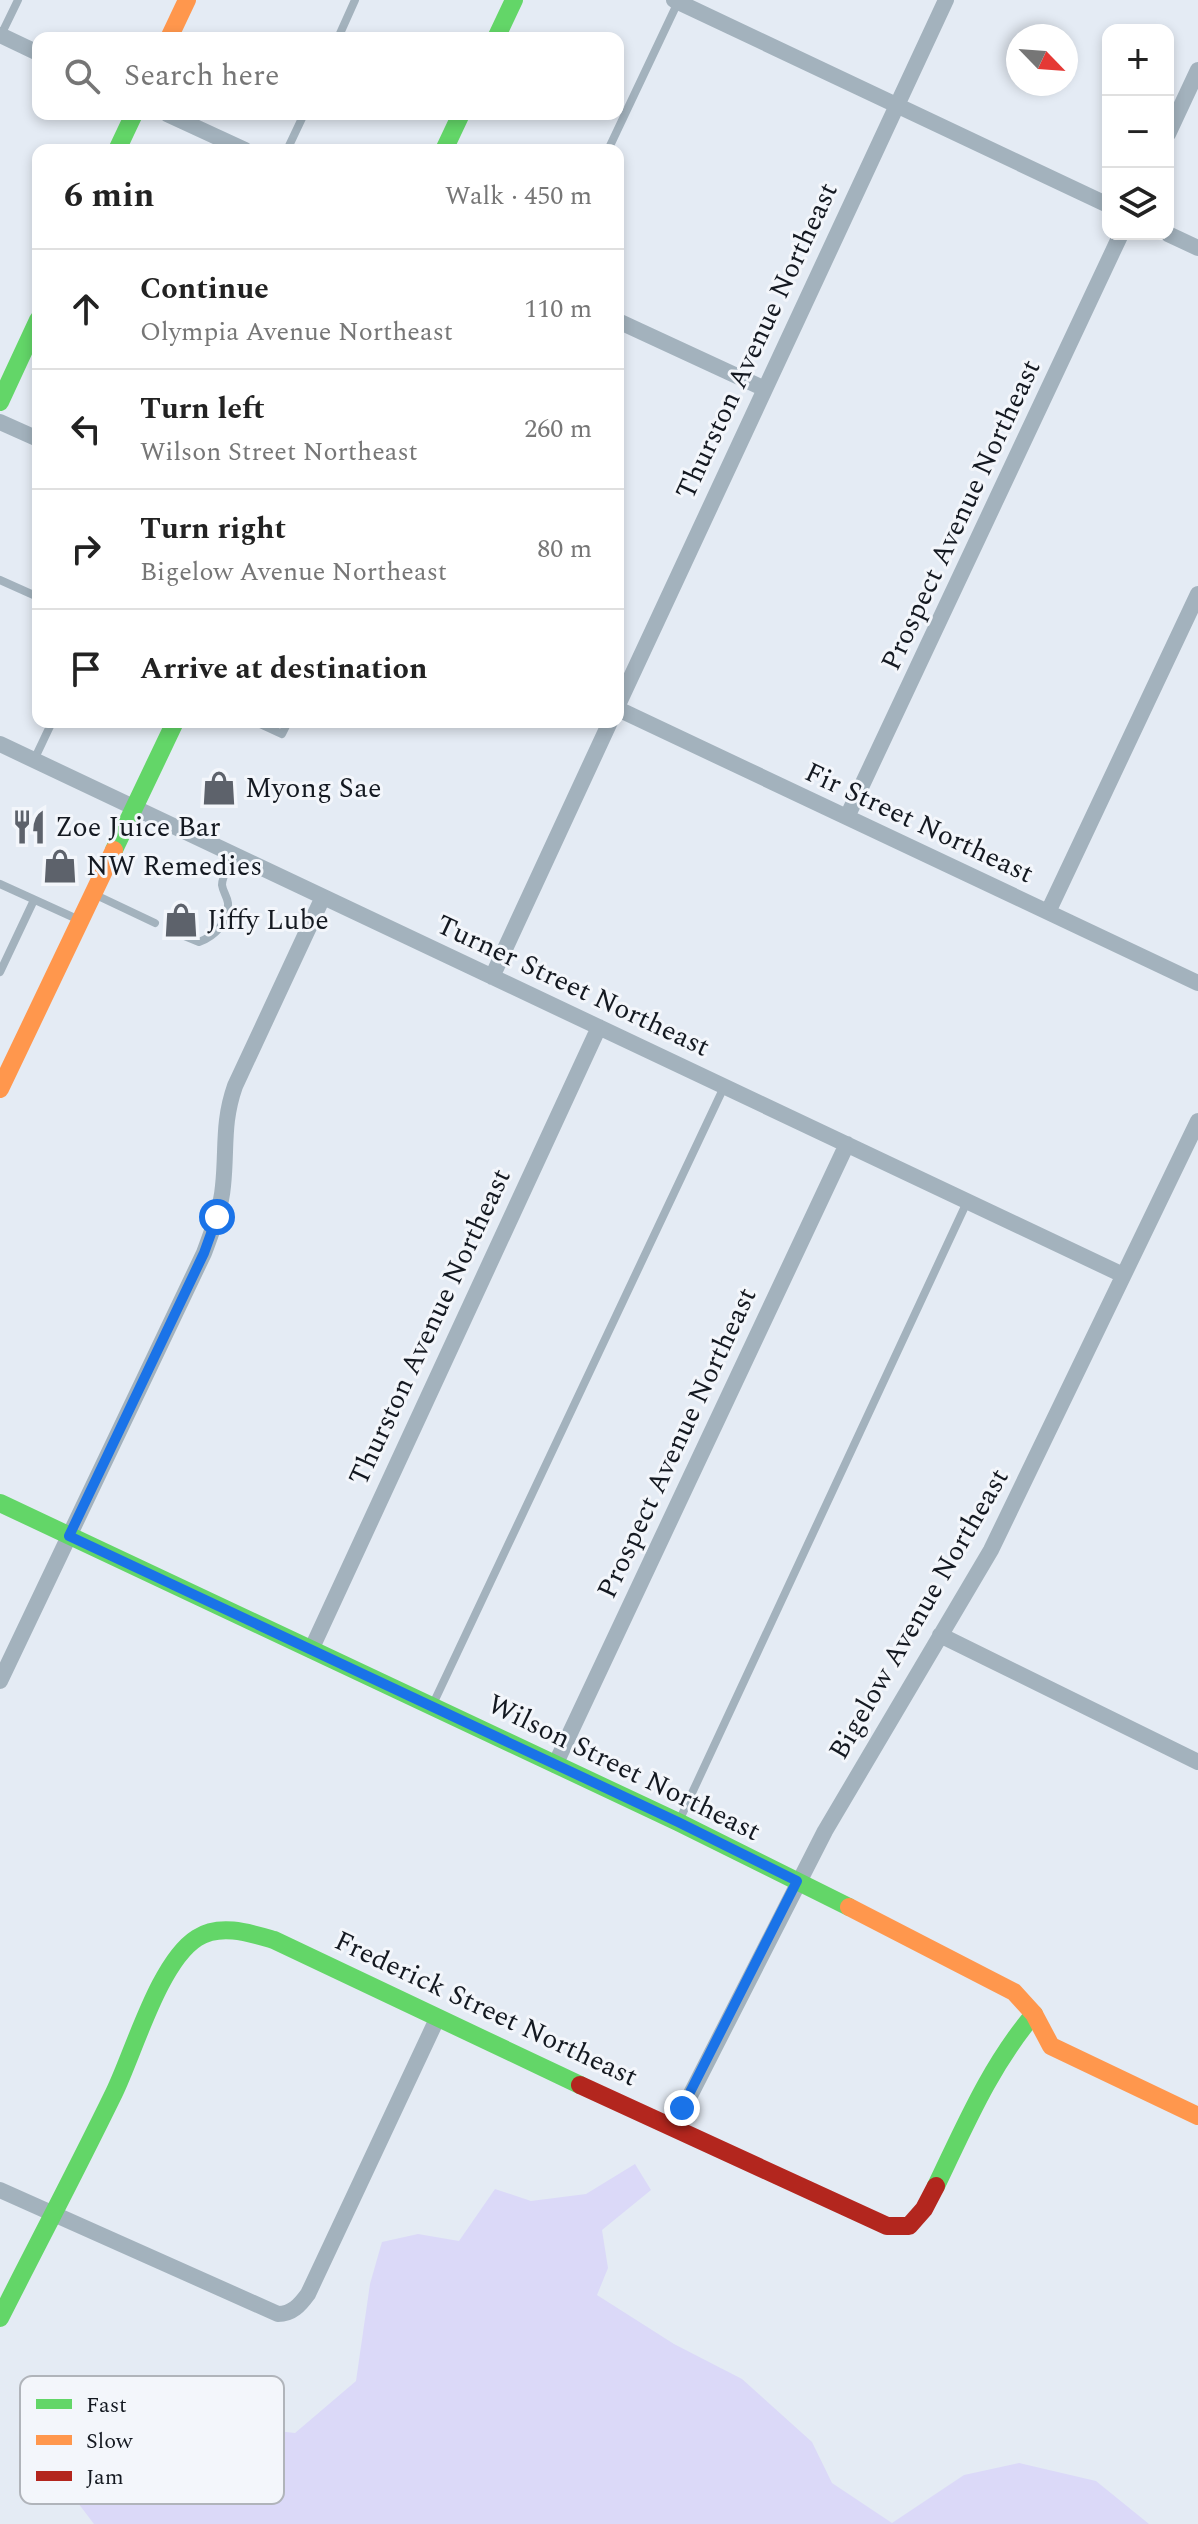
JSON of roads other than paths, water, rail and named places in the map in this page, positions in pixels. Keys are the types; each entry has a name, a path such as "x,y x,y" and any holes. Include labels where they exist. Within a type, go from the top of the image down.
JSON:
{"street":[{"path":"172,32 187,0"},
{"path":"499,32 514,0"},
{"name":"Thurston Avenue Northeast","path":"624,694 946,0"},
{"path":"676,1 1102,202"},
{"path":"0,36 32,50"},
{"path":"1174,121 1198,70"},
{"path":"120,144 131,120"},
{"path":"180,120 232,144"},
{"path":"447,144 458,120"},
{"path":"1174,237 1198,248"},
{"name":"Prospect Avenue Northeast","path":"847,817 1118,240"},
{"path":"624,324 765,389"},
{"path":"0,402 32,333"},
{"path":"0,422 32,436"},
{"path":"1048,912 1198,594"},
{"name":"Fir Street Northeast","path":"624,710 1198,983"},
{"path":"0,1089 172,728"},
{"path":"492,977 607,728"},
{"name":"Turner Street Northeast","path":"0,744 1123,1275"},
{"path":"0,1681 204,1253 217,1217 223,1186 227,1110 231,1098 323,897"},
{"name":"Thurston Avenue Northeast","path":"311,1650 599,1027"},
{"name":"Bigelow Avenue Northeast","path":"674,2127 797,1881 991,1550 1198,1121"},
{"name":"Prospect Avenue Northeast","path":"555,1765 847,1144"},
{"name":"Wilson Street Northeast","path":"0,1503 678,1822 991,1978 1014,1992 1034,2014 1051,2046 1198,2116"},
{"path":"940,1635 1198,1762"},
{"name":"Frederick Street Northeast","path":"52,2215 115,2091 165,1976 195,1939 211,1931 244,1931 274,1940 437,2019 887,2226 909,2226 924,2209 996,2062 1015,2034 1034,2014"},
{"path":"0,2190 278,2314 286,2314 308,2294 437,2019"},
{"path":"0,2318 52,2215"}],"lane":[{"path":"0,36 18,0"},
{"path":"341,32 355,0"},
{"path":"624,115 676,1"},
{"path":"290,144 301,120"},
{"path":"611,144 622,120"},
{"path":"0,580 32,594"},
{"path":"34,760 49,728"},
{"path":"269,728 282,734 285,728"},
{"path":"182,935 199,942 213,937 225,920 228,907 222,888 223,878 235,855"},
{"path":"0,884 81,921"},
{"path":"94,894 155,923"},
{"path":"0,972 34,900"},
{"path":"432,1706 724,1086"},
{"path":"678,1822 968,1202"}],"place":[{"name":"Myong Sae","path":"219,788"},
{"name":"Zoe Juice Bar","path":"29,827"},
{"name":"NW Remedies","path":"60,866"},
{"name":"Jiffy Lube","path":"181,920"}]}
